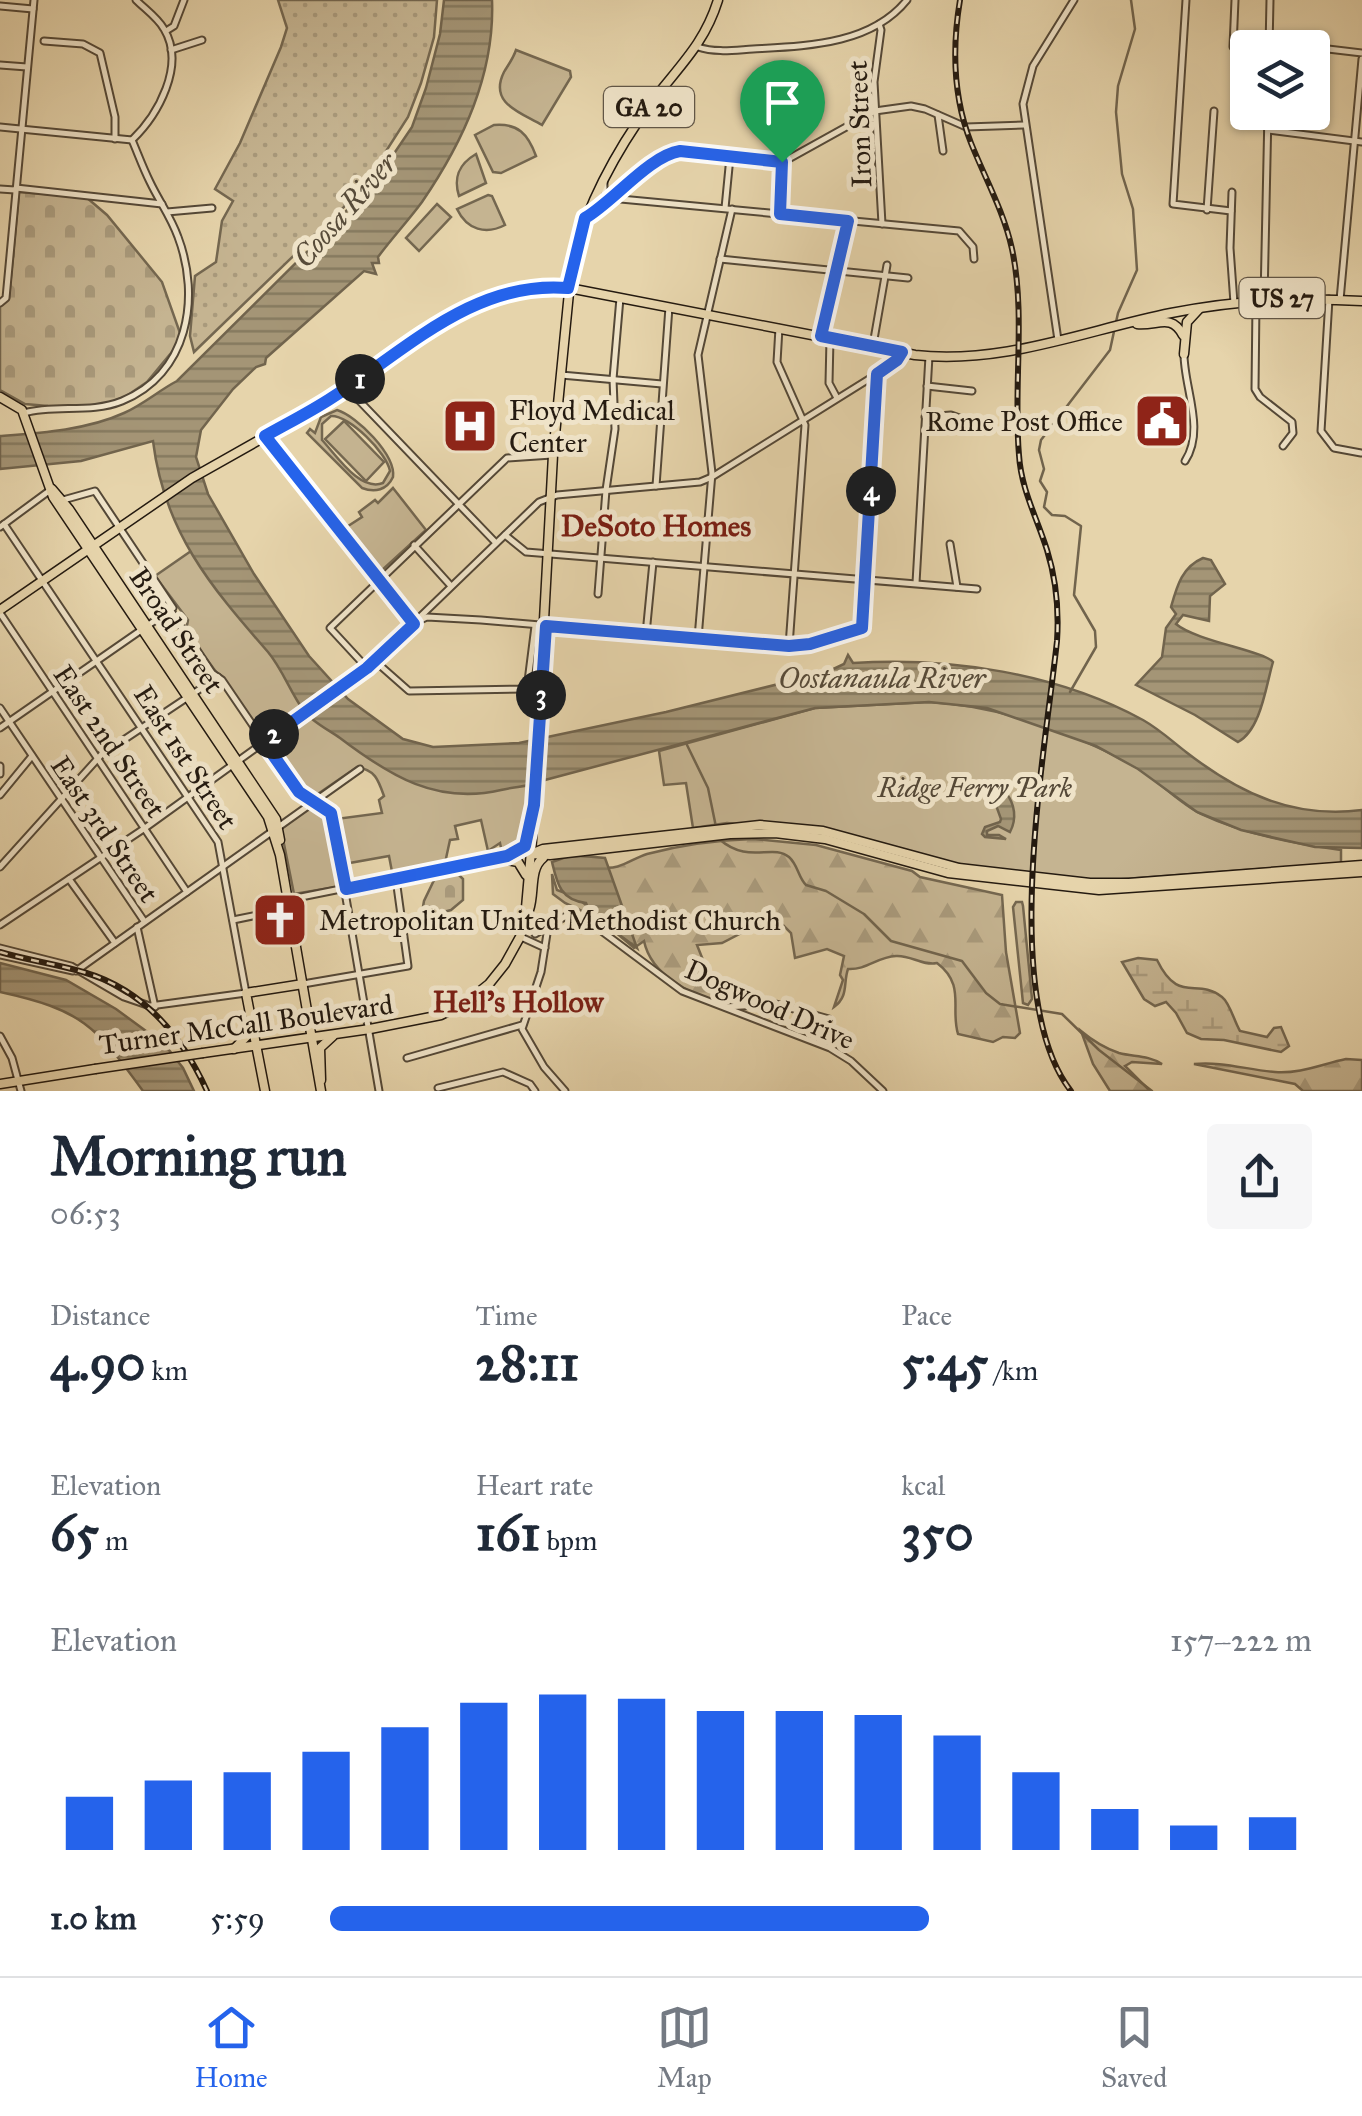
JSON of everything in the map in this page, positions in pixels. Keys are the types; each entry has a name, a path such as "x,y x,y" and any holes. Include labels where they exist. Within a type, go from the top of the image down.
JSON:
{"main road":[{"name":"GA 20","path":"585,218 644,114 698,47 718,0"},
{"name":"Turner McCall Boulevard","path":"0,1084 20,1086 94,1068 425,1020 465,1003 500,972 524,922 546,626 553,455 568,288 585,218"},
{"path":"0,612 215,463 347,388 464,308 522,289 568,288 929,356 994,355 1122,324 1169,320 1184,335"},
{"path":"566,318 576,297 595,294"},
{"name":"US 27","path":"1137,323 1234,302 1362,301"},
{"path":"1184,354 1187,322 1202,308"},
{"path":"0,396 26,418"},
{"name":"Broad Street","path":"26,418 52,489 91,548"},
{"name":"Broad Street","path":"52,489 53,497 276,819 320,1088"},
{"path":"507,856 525,846 534,804"},
{"path":"530,854 550,856 694,835 798,827 946,866 1097,883 1362,868"},
{"path":"533,828 540,843 547,846 636,838"},
{"path":"530,854 543,849 636,838 694,835"},
{"path":"524,922 533,900 536,864 550,856"},
{"path":"494,858 521,864 528,878"},
{"path":"246,993 303,984"},
{"name":"East 1st Street","path":"246,993 265,1091"},
{"path":"234,1049 246,1037 252,1022"},
{"path":"320,1088 320,1048 335,1034"}],"street":[{"path":"0,304 16,189 34,0"},
{"path":"132,140 151,118 166,90 170,50 166,31 136,0"},
{"path":"166,31 174,26 184,0"},
{"path":"698,47 718,51 816,45 861,33 879,24 907,0"},
{"path":"1058,340 1023,104 1030,73 1074,0"},
{"path":"1186,0 1172,204 1231,211"},
{"path":"1234,30 1235,0"},
{"path":"1269,30 1270,0"},
{"path":"0,6 33,9"},
{"name":"Iron Street","path":"879,24 874,70 882,224"},
{"path":"170,50 202,40"},
{"path":"44,41 84,44 100,53 115,116 116,138"},
{"path":"1330,52 1362,56 1359,142 1340,300"},
{"path":"0,65 27,67"},
{"path":"585,218 673,152 782,162 875,111 916,106 970,128 1024,126"},
{"path":"1207,210 1214,111"},
{"path":"938,116 943,151"},
{"path":"0,126 132,140"},
{"path":"1283,446 1292,435 1292,422 1260,397 1253,384 1268,130 1359,142"},
{"path":"26,418 119,402 147,387 172,360 184,336 189,287 184,254 132,140"},
{"path":"698,638 712,478 698,360 729,209 730,158"},
{"path":"780,214 782,162"},
{"path":"604,181 606,196 959,231 972,247 974,258"},
{"path":"0,189 162,204"},
{"path":"1232,192 1234,302"},
{"path":"167,212 212,208"},
{"path":"838,399 829,383 825,338 835,271 848,221"},
{"path":"720,258 908,278"},
{"path":"872,346 887,265"},
{"path":"598,594 615,429 613,380 620,298"},
{"path":"1328,299 1321,431 1334,448 1361,453"},
{"path":"656,486 668,307"},
{"path":"1179,312 1193,405 1190,454 1185,461"},
{"path":"779,328 778,365 804,421 789,646"},
{"path":"0,926 367,668 539,502 550,497 712,478 877,374 902,352"},
{"path":"916,584 929,356"},
{"path":"414,624 427,617 789,646 810,644 862,628 877,374"},
{"path":"561,375 663,384"},
{"path":"927,386 972,391"},
{"path":"347,388 496,543"},
{"path":"926,417 951,416 968,421"},
{"path":"265,436 414,624"},
{"path":"367,668 330,630 506,458 553,455"},
{"path":"2,525 52,489"},
{"path":"62,500 95,491 212,673 294,786 304,804 302,808"},
{"name":"East 1st Street","path":"2,525 218,842 246,993"},
{"path":"505,535 520,550 548,554 977,589"},
{"path":"950,544 956,588"},
{"path":"414,546 451,586"},
{"path":"646,634 653,562"},
{"path":"0,728 172,610"},
{"name":"East 2nd Street","path":"0,612 187,892"},
{"path":"375,661 409,691 527,689 535,625"},
{"path":"0,867 98,759 218,677"},
{"name":"East 3rd Street","path":"0,708 144,922"},
{"path":"0,795 32,756"},
{"path":"0,766 0,775 10,782"},
{"path":"0,955 76,971 360,769"},
{"path":"294,786 332,816 379,1091"},
{"path":"218,842 232,856 246,849"},
{"path":"232,920 282,910 296,898 530,854"},
{"path":"69,879 115,943"},
{"path":"303,984 408,966 396,880"},
{"name":"Dogwood Drive","path":"534,937 566,916 584,918 682,991 830,1048 851,1061 883,1091"},
{"path":"524,922 544,948"},
{"path":"548,927 541,972 522,1025 528,1044 564,1091"},
{"name":"East 3rd Street","path":"137,928 155,1007"},
{"path":"520,937 534,937"},
{"path":"0,948 62,963 139,1004 155,1007 246,993"},
{"path":"720,1008 776,1004 829,1020"},
{"path":"407,1058 522,1025"},
{"path":"0,1036 20,1086"},
{"path":"438,1088 503,1072 530,1084 535,1091"}],"green space":[{"path":"278,0 437,0 434,37 408,117 372,173 344,207 194,352 190,336 195,276 216,262 222,221 233,201 215,189 240,143 281,47 287,28"},
{"path":"516,50 570,71 571,77 542,125 509,106 500,92 504,72"},
{"path":"494,125 510,126 521,132 536,156 501,173 493,172 475,135"},
{"path":"476,154 486,183 459,196 459,172"},
{"path":"19,192 86,197 107,215 162,282 180,333 176,347 147,382 125,397 86,407 48,406 25,404 0,390 0,306 9,298"},
{"path":"488,195 505,225 478,229 466,222 457,209"},
{"path":"437,204 451,217 419,251 406,238"},
{"path":"337,410 374,438 392,468 393,477 384,488 362,488 307,433 310,429 315,433 321,417","holes":["331,416 357,428 382,455 390,471 383,483 358,478 322,440 322,424"]},
{"path":"344,421 384,462 366,481 325,439"},
{"path":"393,488 426,530 380,572 345,528 362,517 359,512 375,500 378,503"},
{"path":"207,540 353,729 438,779 530,768 524,844 513,852 502,853 500,843 488,851 481,820 455,826 458,839 450,840 445,863 393,877 389,856 344,864 336,819 382,813 379,800 384,796 380,785 372,773 357,767 312,798 298,787 299,781 271,741 263,736 186,631 188,620 155,576"},
{"name":"Ridge Ferry Park","path":"929,702 1010,715 1065,733 1139,769 1201,814 1270,837 1341,850 1341,863 1097,881 958,866 844,834 727,823 693,828 686,783 664,785 659,751 815,708"},
{"path":"314,804 331,818 342,886 294,894 281,829"},
{"path":"753,839 816,845 912,871 920,877 1002,895 1006,952 1020,1033 1015,1038 1003,1037 993,1042 958,1034 954,988 946,971 937,963 901,956 848,969 844,994 834,1007 843,980 840,975 844,956 827,949 795,958 791,933 783,925 753,927 722,943 697,945 709,986 726,1003 713,1000 687,990 664,974 644,941 634,948 601,920 553,894 552,874 557,890 576,897 591,909 601,867 619,866 673,848"},
{"path":"455,871 463,879 463,900 451,910 421,918 436,876"},
{"path":"1016,902 1023,906 1032,999 1028,1005 1023,1003 1013,907"},
{"path":"1138,958 1157,960 1165,974 1180,986 1204,989 1222,997 1240,1031 1267,1037 1274,1028 1281,1027 1289,1046 1281,1052 1201,1039 1187,1033 1166,1002 1155,1006 1144,999 1122,962"},
{"path":"1081,1031 1114,1051 1162,1064 1132,1062 1125,1066 1150,1091 1110,1091 1093,1064"},
{"path":"1346,1059 1362,1060 1362,1091 1303,1091 1295,1084 1194,1064 1284,1072"}],"water":[{"name":"Oostanaula River","path":"444,0 492,0 492,27 482,81 451,156 422,202 378,257 379,263 372,263 376,274 364,271 233,389 201,430 196,457 208,494 254,574 309,656 348,699 403,739 433,747 519,743 827,672 844,664 848,655 853,663 965,666 1039,680 1110,704 1149,724 1226,780 1268,800 1313,811 1362,810 1362,848 1315,847 1241,830 1197,812 1138,769 1096,746 987,708 929,702 815,708 529,785 478,794 435,790 377,764 304,711 273,659 193,556 167,503 153,441 81,461 0,469 0,436 63,430 110,419 177,381 334,225 389,161 412,127 440,34"},
{"path":"1203,558 1211,560 1225,584 1210,596 1209,621 1183,615 1176,624 1198,636 1273,662 1257,717 1238,742 1136,685 1162,657 1166,628 1176,614 1171,607 1178,585 1190,566"},
{"path":"1006,793 1014,812 1010,832 998,826 987,831 987,835 1006,839 985,837 985,827 1001,819 993,797"},
{"path":"572,855 605,858 637,948 590,913 586,903 570,898 561,889 552,862"},
{"path":"0,963 66,980 116,1009 165,1045 194,1091 143,1091 112,1050 84,1024 50,1006 0,992"}],"waterway":[{"path":"1070,692 1096,647 1095,631 1074,595 1081,526 1065,516 1052,515 1044,507 1047,492 1040,481 1044,469 1039,450 1041,440 1110,350 1118,313 1137,270 1133,209 1122,174 1116,112 1118,86 1135,29 1131,0"},
{"path":"687,745 708,788 716,827"},
{"path":"719,839 740,851 775,852 789,857 806,885 826,891 864,914 891,941 962,961 986,993 1000,1004 1062,1014 1099,1050 1152,1091"}],"railway":[{"path":"960,0 955,54 958,90 965,126 1012,249 1018,299 1020,468 1050,561 1056,595 1057,641 1037,808 1032,938 1037,998 1049,1050 1071,1091"},
{"path":"0,952 83,972 124,990 173,1034 207,1091"}],"place":[{"name":"Rome Post Office","path":"1162,421"},
{"name":"Floyd Medical Center","path":"470,426"},
{"name":"Metropolitan United Methodist Church","path":"280,920"}],"district":[{"name":"DeSoto Homes","path":"656,526"},
{"name":"Hell's Hollow","path":"518,1002"}],"route":[{"path":"680,151 782,162 780,214 848,221 821,336 902,352 877,374 862,628 810,644 789,646 546,626 534,805 525,846 507,856 346,889 331,813 299,792 264,742 367,668 414,624 265,436 335,396 464,308 511,291 568,288 585,218 612,201 665,156 680,151"}],"water label":[{"name":"Coosa River","path":"345,210"}]}
